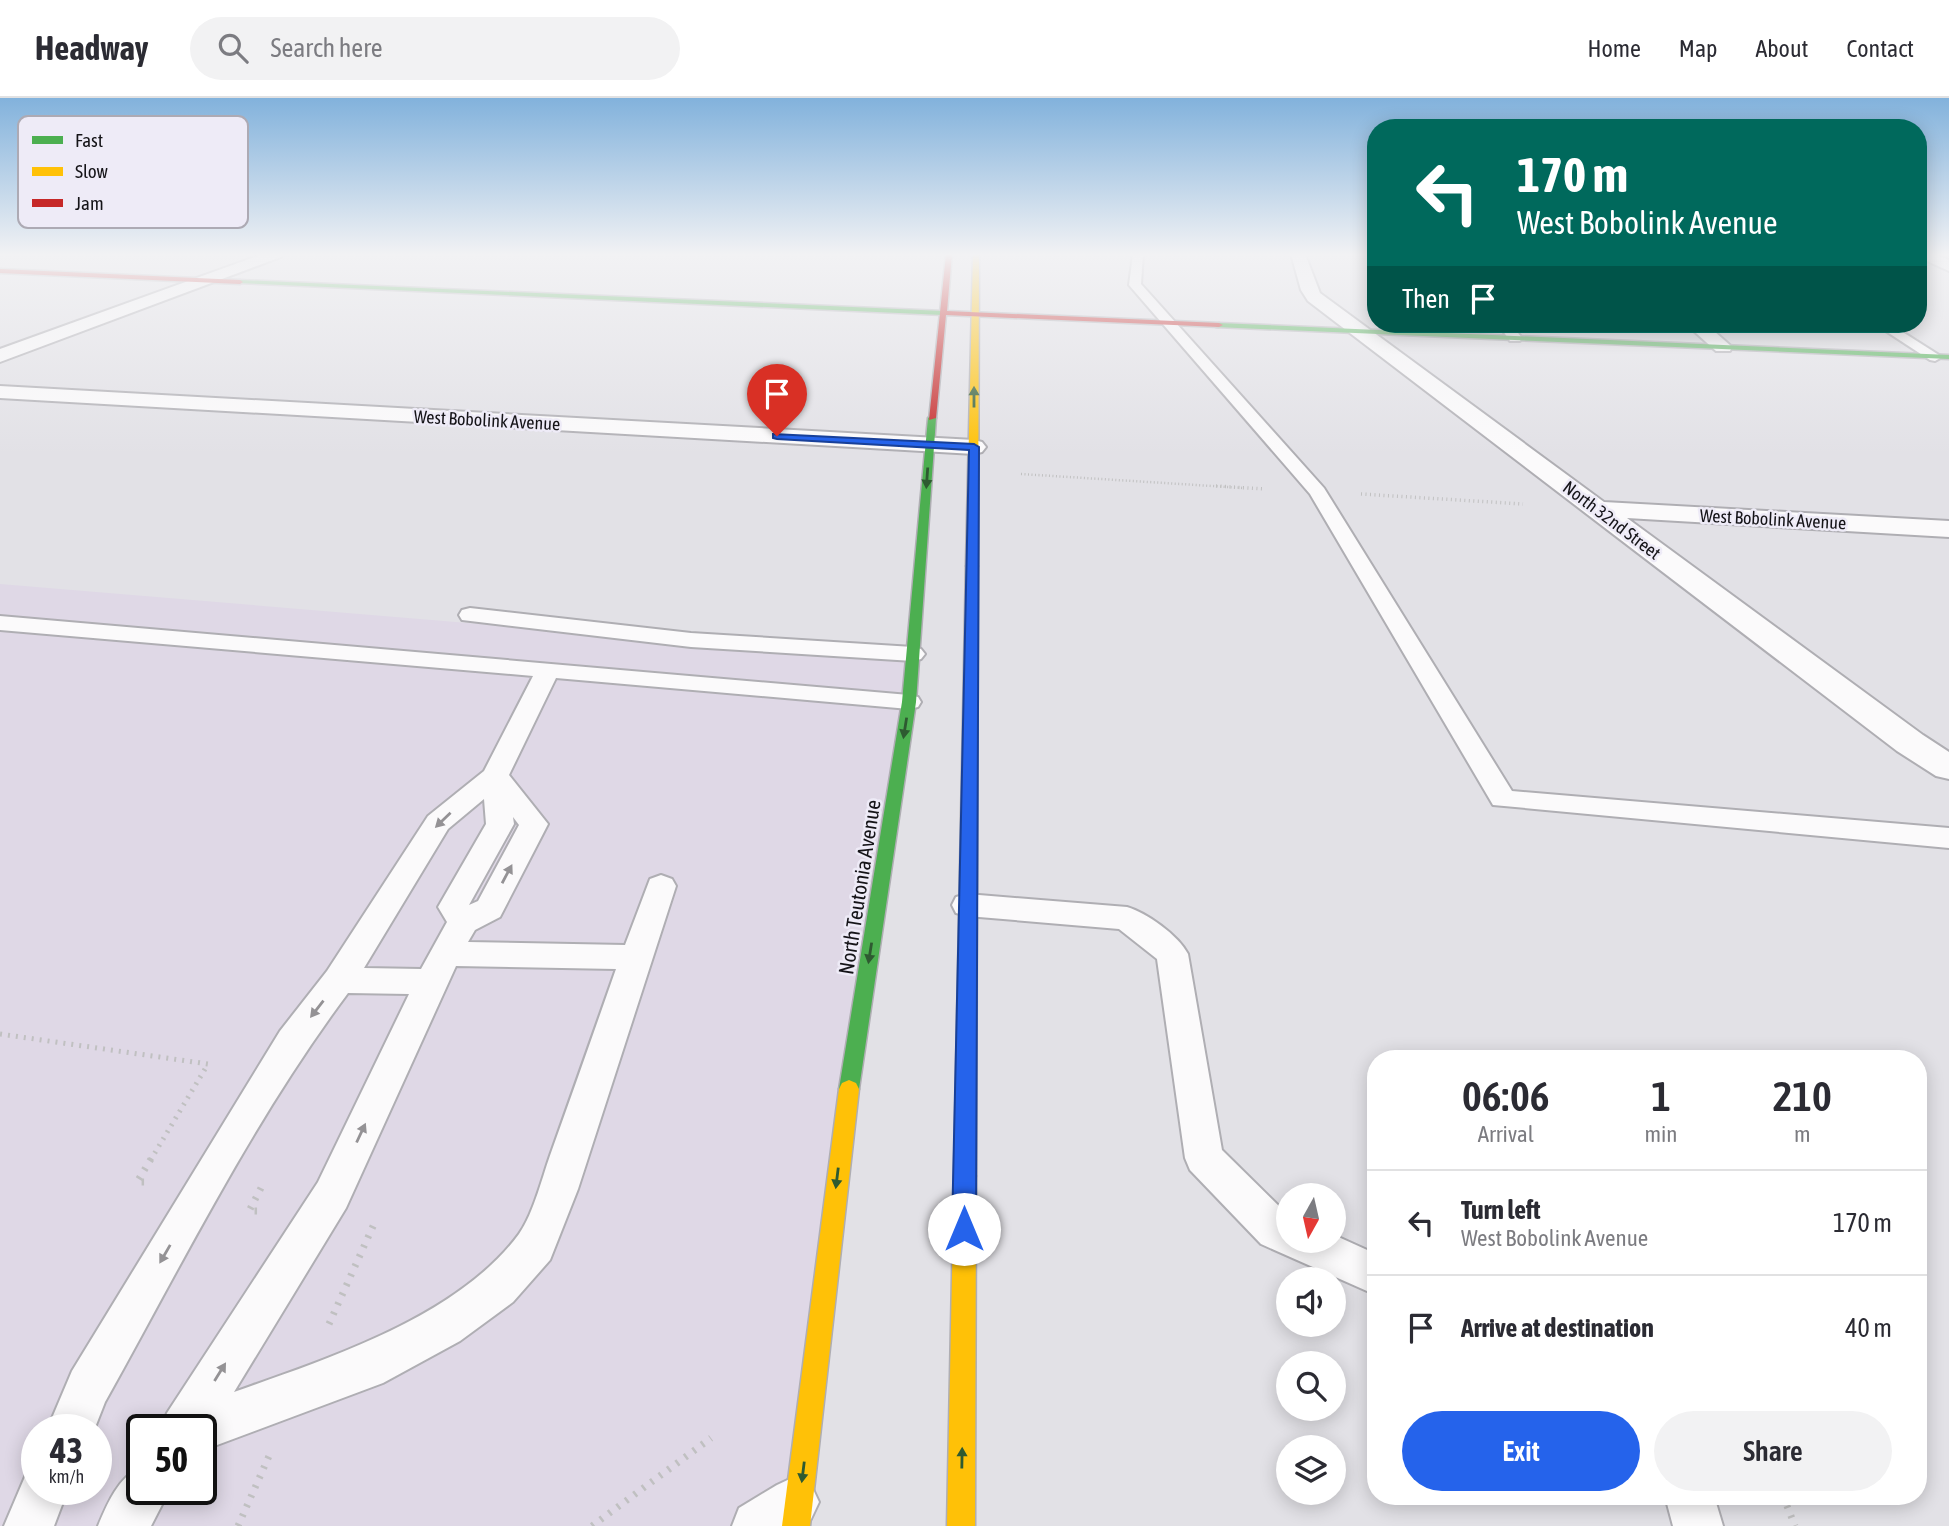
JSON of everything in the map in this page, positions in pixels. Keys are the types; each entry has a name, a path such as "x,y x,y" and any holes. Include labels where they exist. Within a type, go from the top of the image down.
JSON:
{"main road":[{"name":"North Teutonia Avenue","path":"798,1512 846,1107 909,702 929,445 943,321"},
{"path":"961,1526 975,321"},
{"path":"1141,321 1367,331"},
{"path":"1404,333 1942,357"}],"street":[{"path":"0,356 97,321"},
{"name":"North 32nd Street","path":"1345,321 1910,743 1949,768"},
{"path":"1706,333 1723,347"},
{"name":"West Bobolink Avenue","path":"0,392 974,447"},
{"name":"West Bobolink Avenue","path":"1596,509 1949,529"}],"lane":[{"path":"1170,322 1318,492 1503,799 1949,838"},
{"path":"1511,333 1515,338"},
{"path":"1898,333 1942,357"},
{"path":"470,614 583,630 810,649 913,654"},
{"path":"0,623 909,702"},
{"path":"76,1414 88,1387 292,1041 339,980 438,823 495,776 549,669"},
{"path":"194,1414 332,1195 438,968 463,922 453,907 500,824 495,776"},
{"path":"217,1422 367,1367 444,1325 498,1287 535,1246 558,1189 662,886"},
{"path":"967,905 1127,918 1172,954 1205,1158 1276,1230"},
{"path":"339,980 438,968 637,957"},
{"path":"1327,1253 1367,1271"},
{"path":"29,1526 38,1505"},
{"path":"122,1526 136,1505"},
{"path":"1692,1505 1698,1526"},
{"path":"757,1526 798,1512"}],"path":[{"path":"0,1034 208,1064 137,1182 264,1181 257,1195"},
{"path":"592,1526 711,1438"},
{"path":"1787,1505 1795,1526"}],"shaded area":[{"path":"0,584 913,660 796,1526 0,1526"}],"traffic: fast":[{"path":"1219,325 1367,331"},
{"path":"1402,333 1949,357"},
{"path":"849,1089 909,702 932,418"},
{"path":"965,1176 972,566"}],"traffic: slow":[{"path":"972,566 975,321"},
{"path":"796,1526 849,1089"},
{"path":"961,1526 965,1176"}],"traffic: jam":[{"path":"932,418 942,321"},
{"path":"1119,321 1219,325"}],"route":[{"path":"777,436 974,447 964,1229"}]}
